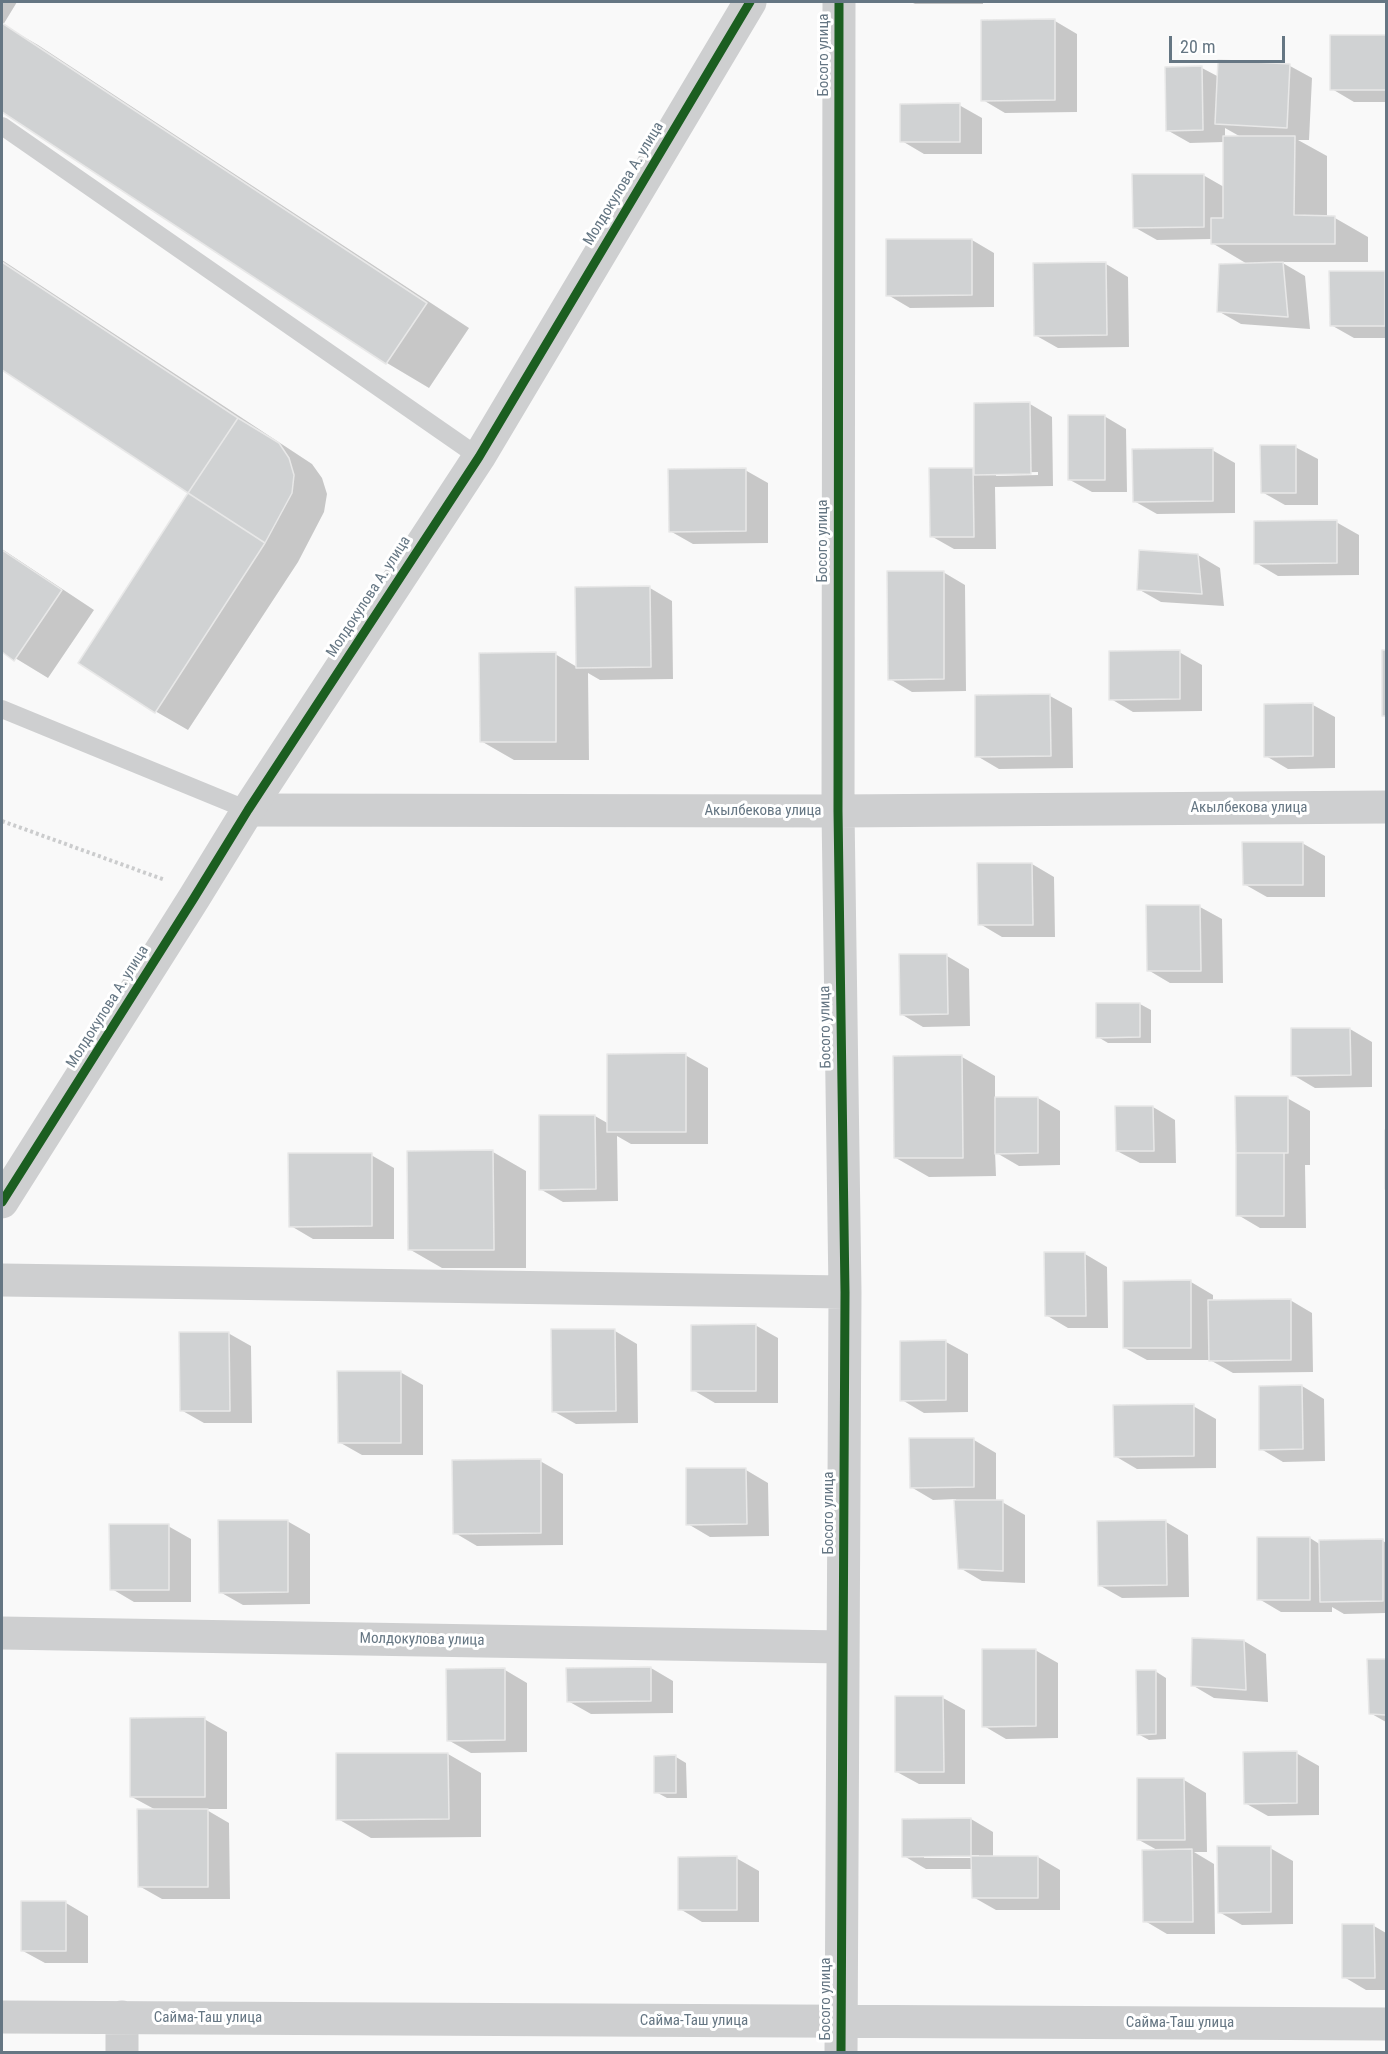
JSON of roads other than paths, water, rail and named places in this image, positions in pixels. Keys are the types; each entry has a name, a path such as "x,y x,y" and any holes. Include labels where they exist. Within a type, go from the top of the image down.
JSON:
{"street":[{"name":"Молдокулова А. улица","path":"2,1202 248,810 479,457 750,2"},
{"name":"Босого улица","path":"839,2 838,811 845,1292 841,2037"},
{"name":"Акылбекова улица","path":"248,810 838,811 1386,807"},
{"path":"2,1280 845,1292"},
{"name":"Молдокулова улица","path":"2,1633 843,1647"},
{"name":"Сайма-Таш улица","path":"2,2017 122,2018 841,2037 1386,2024"},
{"path":"122,2018 122,2052"}],"lane":[{"path":"2,126 479,457"},
{"path":"2,709 248,810"}]}
